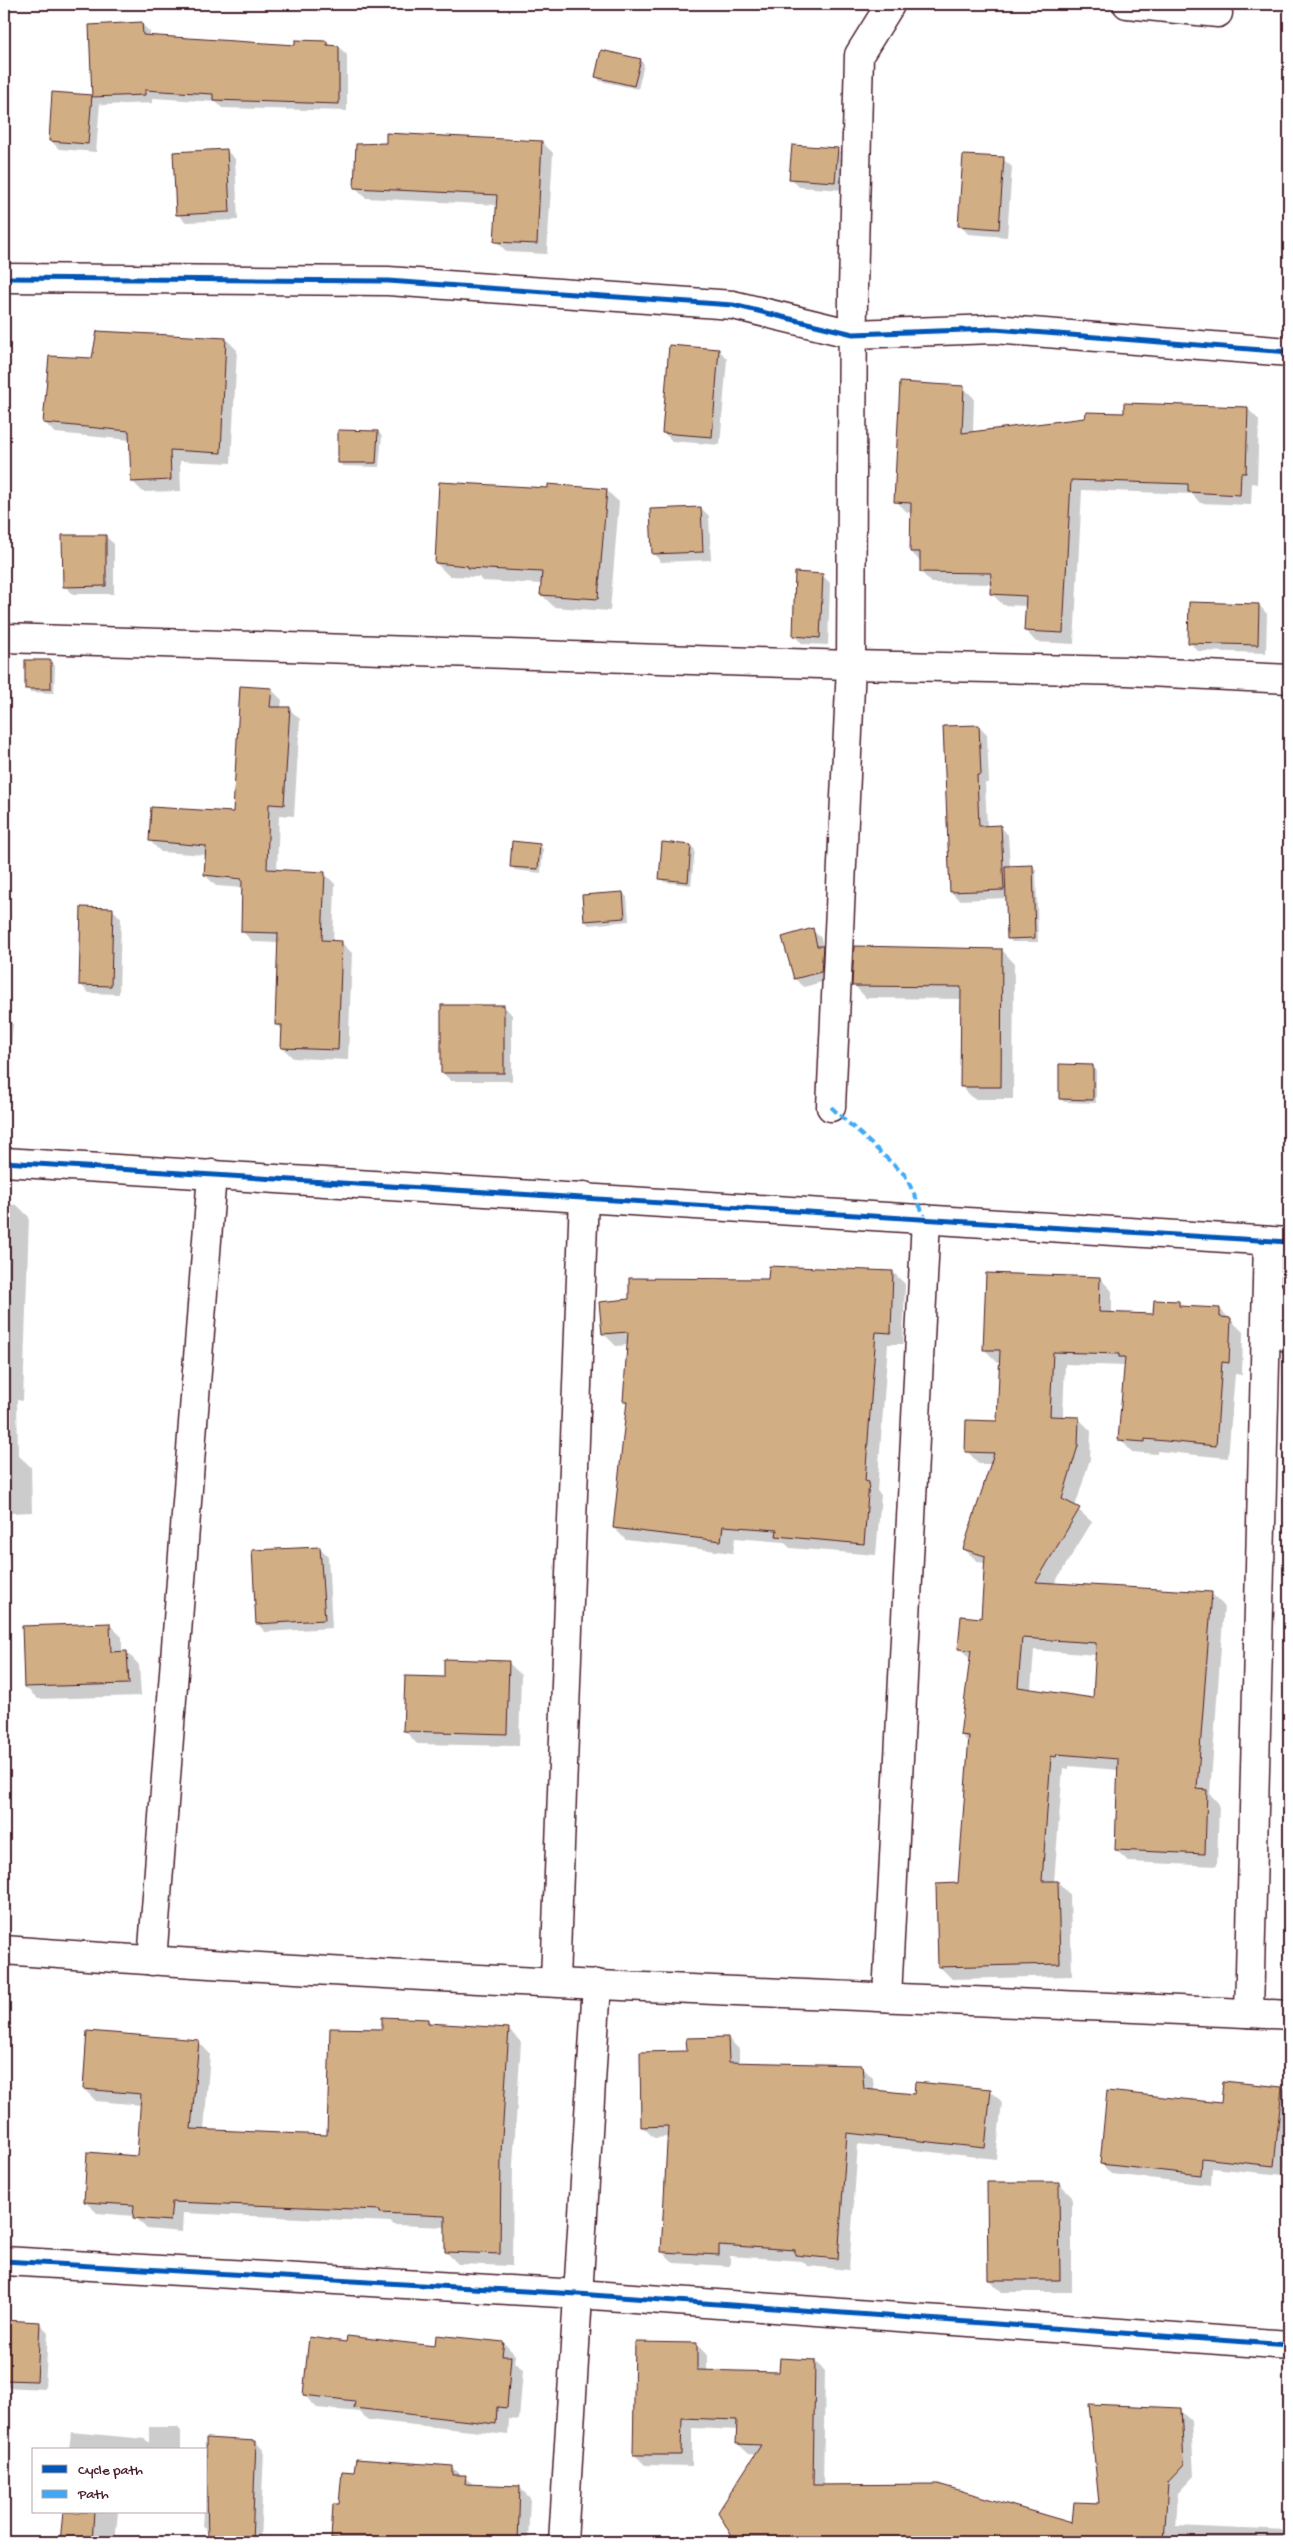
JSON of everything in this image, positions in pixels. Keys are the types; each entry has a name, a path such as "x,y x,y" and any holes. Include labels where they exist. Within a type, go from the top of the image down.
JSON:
{"street":[{"path":"831,1108 851,665 853,334 859,55 890,4"},
{"path":"1128,4 1218,13"},
{"path":"4,278 398,282 732,305 853,334 994,329 1289,352"},
{"path":"4,638 851,665 1127,670 1289,679"},
{"path":"4,1162 584,1196 1278,1242 1267,1285 1249,2013"},
{"path":"152,1961 212,1174"},
{"path":"555,1982 584,1196"},
{"path":"888,1997 926,1219"},
{"path":"1267,1285 1289,1338"},
{"path":"4,1950 152,1961 555,1982 1289,2015"},
{"path":"563,2542 597,1984"},
{"path":"4,2261 578,2294 1289,2345"}],"building":[{"path":"142,22 143,35 295,45 295,40 327,41 327,45 339,46 339,104 213,100 213,94 145,90 145,95 92,97 89,25"},
{"path":"601,50 641,59 634,86 595,77"},
{"path":"52,92 92,95 88,144 49,141"},
{"path":"386,133 542,141 537,244 494,242 497,195 354,188 356,144 386,143"},
{"path":"792,145 838,148 835,182 789,179"},
{"path":"227,149 230,212 176,215 173,152"},
{"path":"963,155 1004,157 999,229 958,226"},
{"path":"97,331 226,338 221,453 170,450 171,480 131,482 129,431 43,423 49,356 92,358"},
{"path":"669,345 719,349 712,437 662,433"},
{"path":"900,382 964,386 962,433 1085,418 1086,412 1124,413 1124,403 1248,407 1246,473 1241,473 1240,495 1188,492 1188,484 1071,480 1063,633 1024,631 1026,596 990,594 991,573 920,572 920,552 910,552 911,503 894,502"},
{"path":"338,430 378,431 376,463 338,463"},
{"path":"439,482 548,488 548,484 607,489 598,599 540,595 542,572 468,568 468,566 435,563"},
{"path":"701,507 703,552 652,554 650,509"},
{"path":"62,535 106,535 106,586 63,587"},
{"path":"795,572 823,574 820,638 793,636"},
{"path":"1189,602 1259,604 1258,645 1188,643"},
{"path":"25,660 51,660 51,689 25,689"},
{"path":"240,686 272,688 270,707 290,707 284,805 269,804 267,869 325,872 322,940 342,941 338,1050 281,1048 282,1025 275,1025 278,933 241,932 242,879 204,875 206,846 149,841 151,807 233,812"},
{"path":"979,725 981,775 977,775 979,826 1001,825 1004,890 950,892 943,726"},
{"path":"512,841 540,844 538,869 510,867"},
{"path":"662,842 691,845 688,882 659,879"},
{"path":"1033,865 1035,938 1007,939 1005,866"},
{"path":"623,892 625,918 584,921 582,895"},
{"path":"81,907 113,908 111,986 79,985"},
{"path":"813,928 817,946 823,946 821,972 794,979 782,937"},
{"path":"854,946 1002,949 1001,1087 960,1087 961,987 852,986"},
{"path":"441,1005 504,1005 504,1073 441,1073"},
{"path":"1059,1064 1093,1065 1093,1100 1059,1099"},
{"path":"769,1266 893,1271 891,1333 876,1332 865,1481 869,1482 864,1544 776,1536 777,1530 723,1526 721,1541 613,1528 627,1401 623,1401 628,1332 602,1334 599,1302 629,1299 629,1278 768,1279"},
{"path":"986,1273 1100,1277 1099,1312 1153,1314 1154,1300 1179,1301 1179,1306 1220,1308 1220,1317 1231,1318 1229,1363 1222,1362 1216,1446 1145,1439 1145,1442 1118,1440 1125,1357 1119,1357 1119,1354 1053,1352 1050,1416 1079,1417 1078,1446 1062,1499 1080,1508 1036,1582 1212,1592 1197,1789 1207,1790 1205,1854 1115,1850 1118,1759 1057,1754 1056,1757 1051,1756 1042,1881 1058,1881 1060,1964 938,1967 936,1884 958,1883 969,1736 960,1735 971,1650 958,1649 961,1616 981,1618 985,1556 963,1549 994,1453 965,1452 966,1420 997,1421 1000,1350 983,1350","holes":["1022,1638 1096,1643 1093,1698 1018,1687"]},
{"path":"320,1547 325,1620 256,1624 252,1550"},
{"path":"110,1623 111,1652 127,1651 129,1684 24,1687 22,1626"},
{"path":"444,1659 509,1661 507,1734 403,1731 405,1676 444,1677"},
{"path":"382,2017 428,2019 428,2023 509,2028 501,2153 500,2254 445,2252 445,2216 380,2213 380,2210 172,2202 170,2221 133,2218 134,2205 84,2202 87,2152 137,2156 141,2094 83,2089 87,2031 199,2040 191,2129 327,2135 330,2028 382,2029"},
{"path":"728,2037 729,2062 862,2065 864,2089 914,2094 915,2082 991,2089 985,2148 847,2133 838,2259 795,2255 795,2250 719,2245 719,2255 661,2252 668,2126 641,2127 640,2052 687,2051 686,2038"},
{"path":"1223,2081 1282,2087 1274,2166 1202,2158 1201,2175 1100,2164 1107,2091 1221,2103"},
{"path":"987,2182 1059,2182 1060,2280 988,2280"},
{"path":"4,2320 40,2322 37,2381 4,2380"},
{"path":"436,2335 504,2342 502,2356 511,2356 507,2408 497,2407 496,2424 354,2408 355,2401 303,2395 309,2337 346,2342 347,2336 435,2346"},
{"path":"635,2342 697,2343 697,2370 779,2372 780,2358 815,2360 813,2485 938,2484 1072,2523 1074,2502 1099,2503 1089,2404 1181,2408 1184,2465 1168,2482 1164,2542 735,2542 718,2512 761,2445 736,2444 737,2420 682,2418 681,2455 633,2455"},
{"path":"206,2438 256,2441 252,2542 208,2542 208,2448 206,2448"},
{"path":"356,2459 453,2466 453,2475 466,2475 465,2484 520,2486 518,2542 371,2542 331,2539 333,2504 339,2504 342,2471 354,2472"},
{"path":"63,2514 94,2514 92,2542 60,2542"}],"marked path":[{"path":"831,1107 905,1175 926,1219"}],"cycle path":[{"path":"4,278 388,281 733,305 853,334 994,329 1289,352"},
{"path":"4,1162 1289,1242"},
{"path":"4,2261 578,2294 1289,2345"}]}
